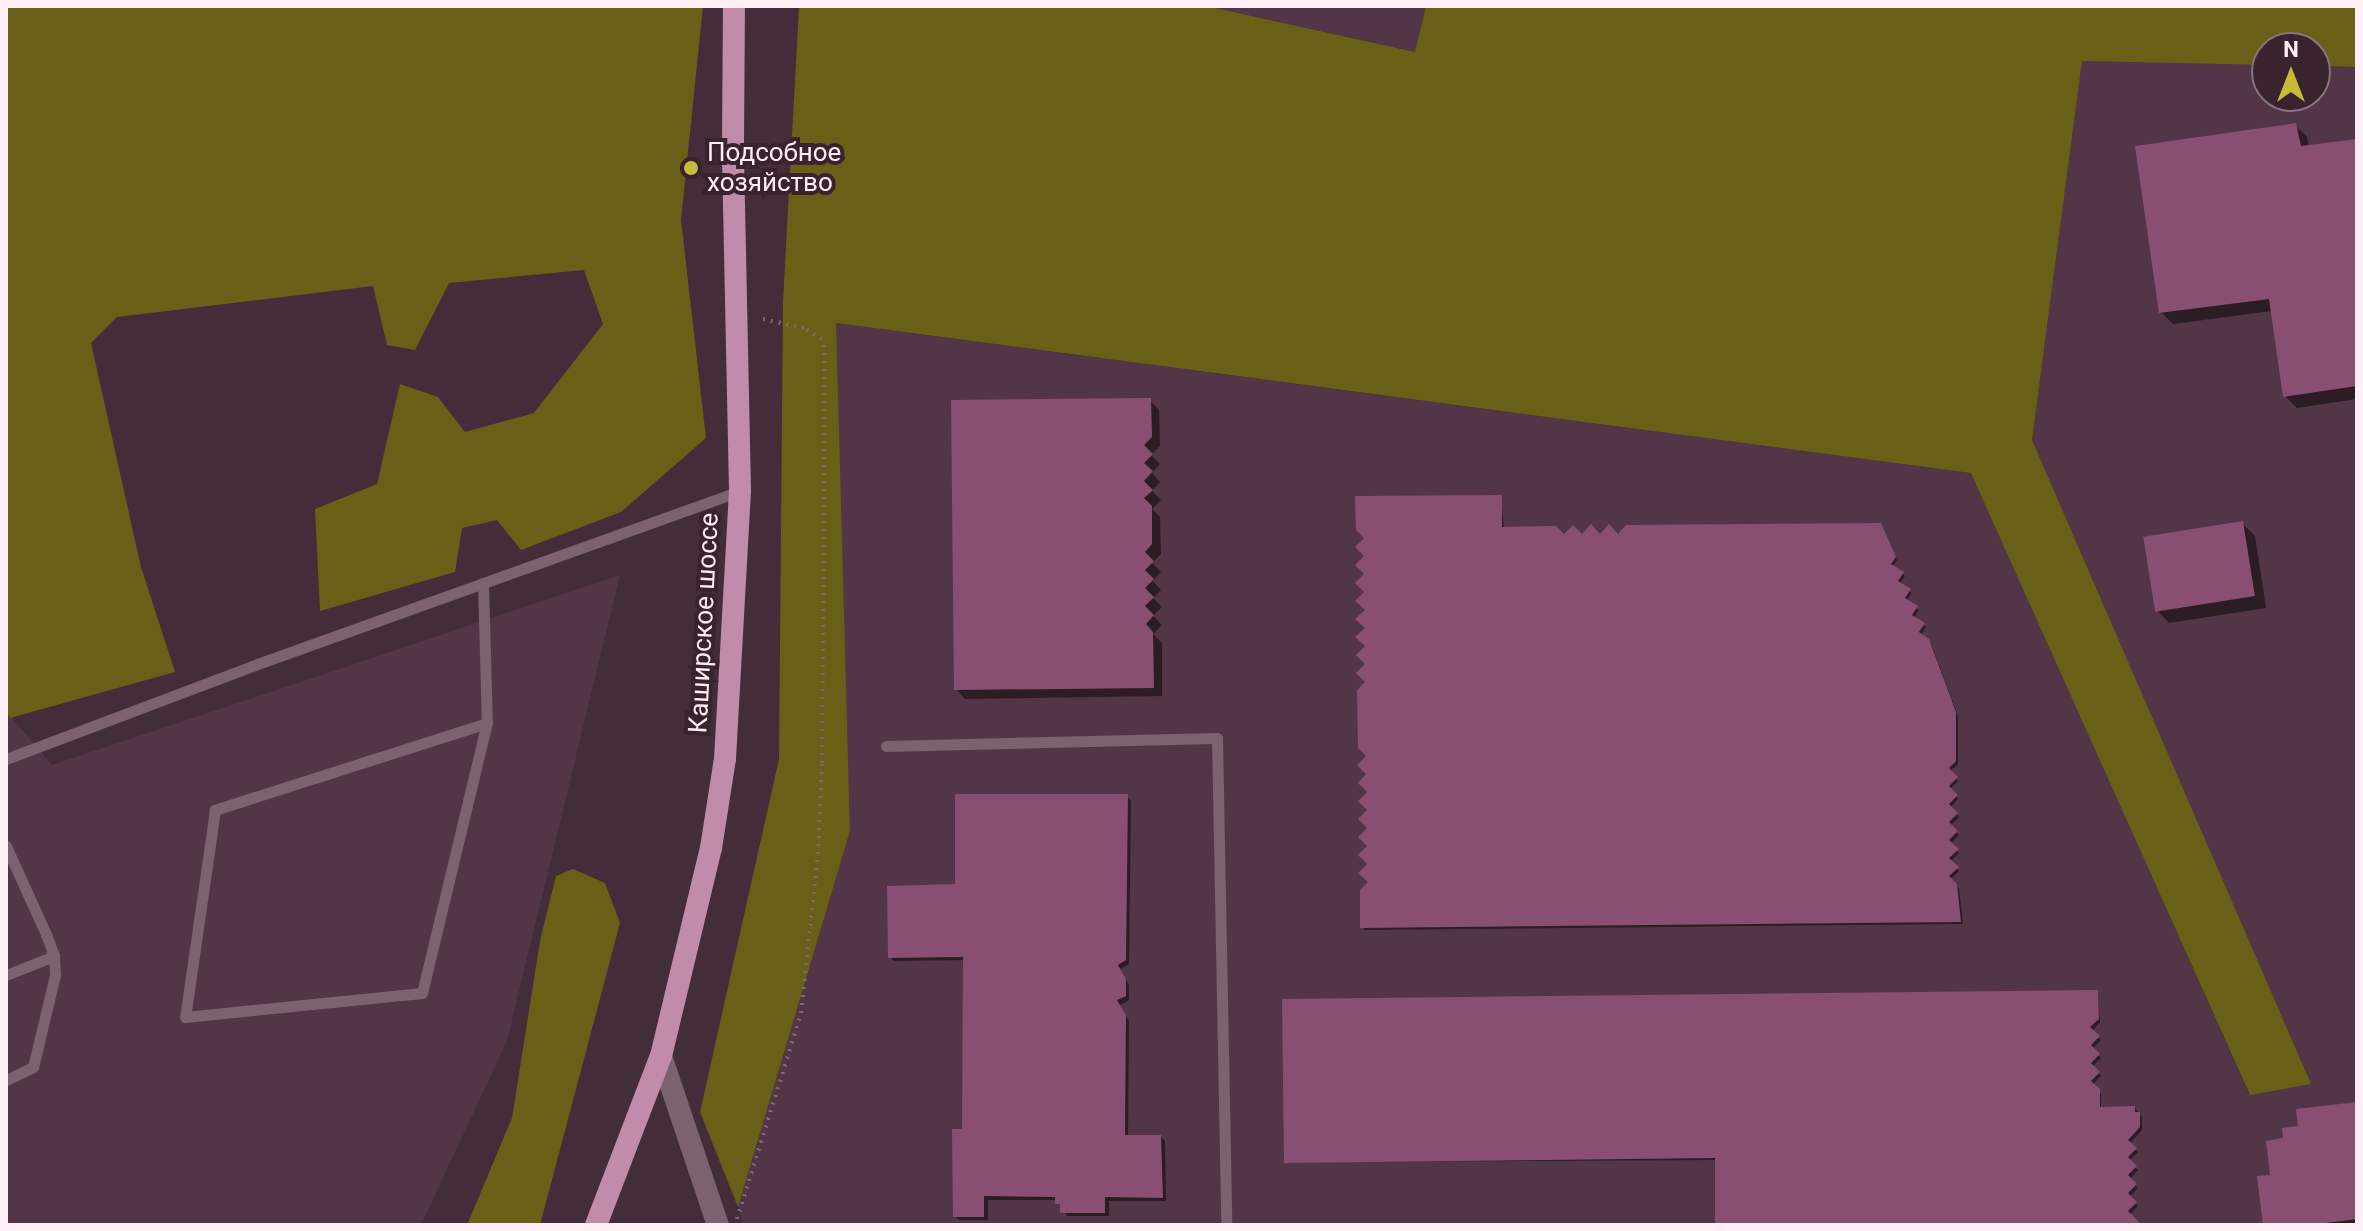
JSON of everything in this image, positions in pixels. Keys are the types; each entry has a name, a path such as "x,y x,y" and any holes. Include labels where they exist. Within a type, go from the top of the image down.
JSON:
{"main road":[{"name":"Каширское шоссе","path":"596,1225 661,1056 711,848 725,759 740,491 734,6"}],"street":[{"path":"661,1056 718,1225"}],"lane":[{"path":"6,759 740,491"},
{"path":"483,583 487,723 422,993 185,1017 215,810 487,723"},
{"path":"886,746 1217,738 1226,1225"},
{"path":"6,846 9,863 54,956 55,975 33,1067 6,1080"},
{"path":"6,975 54,956"}],"path":[{"path":"735,1225 801,1013 818,854 826,382 822,339 804,328 736,313"}],"shaded area":[{"path":"6,6 703,6 681,220 706,438 621,512 521,550 497,520 462,528 455,572 320,611 315,509 377,484 400,384 438,397 465,432 534,413 603,324 584,270 449,283 415,350 387,345 373,286 117,317 91,343 141,567 175,672 10,718 6,711"},
{"path":"799,6 1207,6 1415,52 1426,6 2357,6 2357,67 2331,66 2331,32 2251,32 2251,65 2082,61 2032,440 2311,1084 2250,1095 1971,473 836,323 850,831 738,1207 700,1112 779,759 783,302"},
{"path":"1207,6 1426,6 1416,52"},
{"path":"2082,61 2251,65 2251,112 2331,112 2331,66 2357,67 2357,1225 744,1225 738,1207 850,831 835,323 1972,473 2249,1094 2310,1084 2032,440"},
{"path":"620,575 507,1041 421,1225 6,1225 6,711 52,765"},
{"path":"573,869 605,883 620,923 540,1225 467,1225 512,1118 540,941 556,876"}],"building":[{"path":"2296,123 2301,146 2357,139 2357,386 2283,397 2269,299 2159,313 2135,146"},
{"path":"1151,398 1152,437 1144,445 1153,454 1144,463 1153,471 1144,481 1153,490 1144,498 1152,506 1152,544 1145,552 1154,561 1145,570 1154,579 1145,588 1154,597 1145,606 1154,615 1146,624 1153,632 1154,688 954,690 951,400"},
{"path":"1502,495 1502,527 1556,526 1564,534 1573,525 1582,534 1591,524 1600,534 1609,524 1618,534 1626,525 1881,523 1896,557 1891,564 1904,572 1898,581 1911,589 1905,598 1918,606 1912,615 1925,623 1919,632 1929,639 1956,712 1956,761 1949,768 1958,777 1949,786 1958,795 1949,804 1958,813 1949,822 1958,831 1949,840 1959,849 1949,858 1959,867 1949,876 1957,884 1961,922 1360,928 1360,890 1368,882 1358,873 1367,864 1358,855 1367,846 1358,837 1367,828 1358,819 1367,810 1358,801 1367,792 1358,783 1366,774 1357,765 1366,756 1358,748 1357,690 1365,682 1356,673 1365,664 1356,655 1365,646 1355,637 1365,628 1355,619 1365,610 1355,601 1364,592 1355,583 1364,574 1355,565 1364,556 1355,547 1364,538 1356,530 1355,496"},
{"path":"2243,521 2255,596 2155,612 2143,537"},
{"path":"955,794 1128,794 1126,960 1118,965 1126,979 1126,996 1117,1000 1126,1015 1125,1135 1161,1135 1163,1198 1105,1197 1105,1213 1060,1213 1060,1204 1055,1204 1055,1197 984,1196 984,1217 953,1217 952,1129 962,1129 963,957 888,958 887,886 955,884"},
{"path":"2098,990 2099,1019 2090,1027 2100,1036 2091,1045 2100,1054 2091,1063 2100,1072 2091,1081 2100,1089 2100,1107 2135,1106 2135,1112 2140,1112 2140,1127 2128,1140 2137,1148 2128,1157 2137,1166 2128,1175 2137,1184 2128,1193 2137,1202 2128,1211 2142,1225 1715,1225 1715,1158 1284,1163 1282,999"},
{"path":"2357,1102 2357,1219 2310,1225 2263,1225 2257,1176 2270,1175 2266,1141 2283,1138 2282,1128 2298,1126 2296,1109"}],"place":[{"name":"Подсобное хозяйство","path":"691,168"}]}
